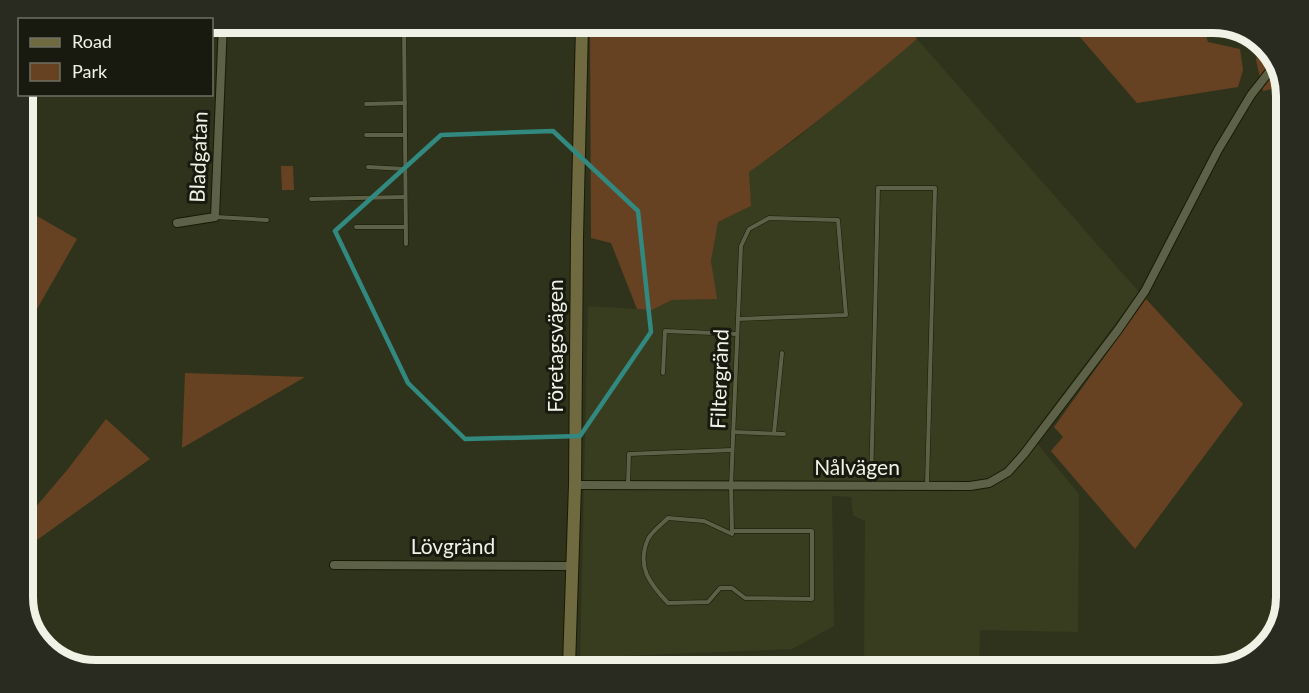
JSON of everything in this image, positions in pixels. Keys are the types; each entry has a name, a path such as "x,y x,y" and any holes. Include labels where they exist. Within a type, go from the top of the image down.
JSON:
{"street":[{"name":"Bladgatan","path":"177,223 215,217 223,33"},
{"name":"Företagsvägen","path":"569,660 575,485 582,33"},
{"name":"Nålvägen","path":"575,485 980,485 989,483 1008,472 1087,373 1145,291 1218,150 1251,95 1270,69"},
{"name":"Lövgränd","path":"334,564 572,566"}],"lane":[{"path":"404,33 406,244"},
{"path":"366,104 405,103"},
{"path":"366,135 405,135"},
{"path":"368,166 405,169"},
{"path":"871,486 878,188 935,188 927,486"},
{"path":"311,199 405,197"},
{"path":"215,217 267,220"},
{"name":"Filtergränd","path":"732,531 732,450 741,246 748,229 769,218 838,220 846,315 738,319"},
{"path":"356,227 405,227"},
{"path":"663,373 665,331 737,334"},
{"path":"774,433 782,353"},
{"path":"733,432 784,434"},
{"path":"628,485 628,454 732,450"},
{"path":"668,518 704,521 732,534 732,531 812,531 812,599 745,598 732,588 720,588 708,602 668,603 650,583 643,563 648,538 668,518"}],"highlighted area":[{"path":"553,131 638,211 651,332 580,436 465,439 408,383 335,231 441,135"}],"shaded area":[{"path":"917,39 1139,292 1031,436 1079,494 1078,632 980,630 979,660 864,660 865,521 853,515 851,497 832,496 834,626 792,649 595,657 595,660 580,660 588,306 652,310 672,300 716,299 711,261 718,222 751,206 748,172 796,139"}],"green space":[{"path":"590,33 912,33 917,39 834,108 749,172 751,206 718,222 711,261 717,299 672,300 652,310 637,309 611,243 591,238"},
{"path":"1076,33 1205,33 1208,42 1240,49 1243,70 1238,87 1137,103"},
{"path":"1258,52 1270,68 1276,88 1263,91 1256,60"},
{"path":"281,166 293,166 294,190 282,190"},
{"path":"33,214 77,239 33,316"},
{"path":"1146,299 1243,404 1135,549 1051,451 1063,437 1054,427"},
{"path":"185,373 305,377 182,448"},
{"path":"106,419 150,459 33,543 33,510"}]}
